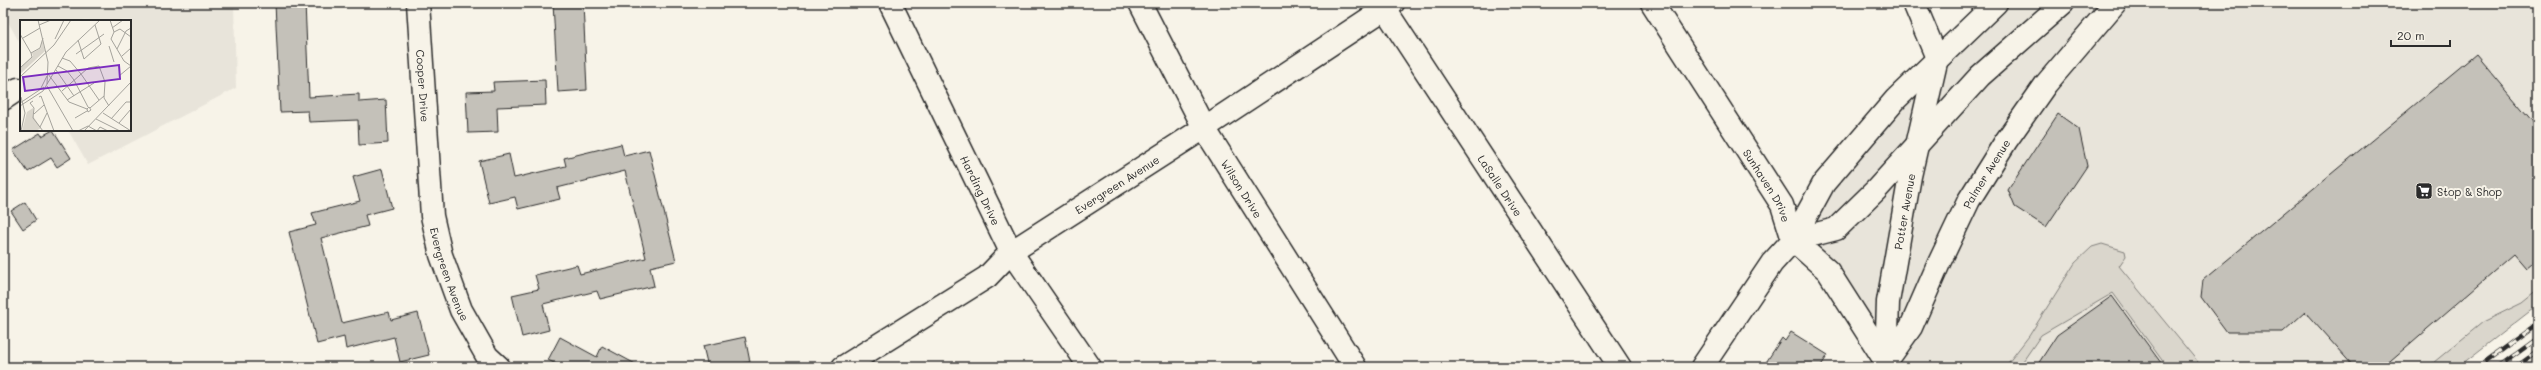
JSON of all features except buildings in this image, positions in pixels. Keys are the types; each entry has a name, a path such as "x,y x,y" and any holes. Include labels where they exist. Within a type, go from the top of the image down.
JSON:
{"street":[{"name":"Cooper Drive","path":"418,3 429,168"},
{"name":"Harding Drive","path":"890,3 1011,252 1090,367"},
{"name":"Wilson Drive","path":"1140,3 1204,128 1355,367"},
{"name":"Sunhaven Drive","path":"1652,3 1782,205 1793,240"},
{"path":"1914,3 1937,58"},
{"path":"1702,367 1772,263 1793,240 1824,183 1896,99 1996,3"},
{"path":"1793,240 1836,229 1876,190 1980,76 2063,3"},
{"name":"Palmer Avenue","path":"1885,364 1912,327 1936,270 1969,200 2006,141 2046,84 2115,3"},
{"name":"Evergreen Avenue","path":"843,367 987,277 1011,252 1204,128 1386,5"},
{"name":"LaSalle Drive","path":"1386,5 1620,367"},
{"name":"Potter Avenue","path":"1885,364 1887,311 1918,143 1937,58"},
{"name":"Evergreen Avenue","path":"429,168 432,216 441,255 461,310 487,356 499,367"},
{"path":"1793,240 1828,271 1885,364"}],"shaded area":[{"path":"3,3 234,3 236,88 88,165 69,131 131,131 131,20 20,20 20,43 3,13"},
{"path":"1993,3 2538,3 2538,305 2458,367 1875,367 1882,349 1793,230"},
{"path":"2102,244 2125,251 2126,256 2119,266 2202,367 2167,367 2113,293 2041,335 2019,367 2005,367 2029,336 2075,263 2092,247"},
{"path":"2538,290 2538,305 2458,367 2428,367 2483,322 2522,303"}],"railway":[{"path":"2478,367 2538,323"},
{"path":"2497,367 2538,337"},
{"path":"2516,367 2538,351"},
{"path":"2534,367 2538,364"}],"place":[{"name":"Stop & Shop","path":"2424,191"}]}
